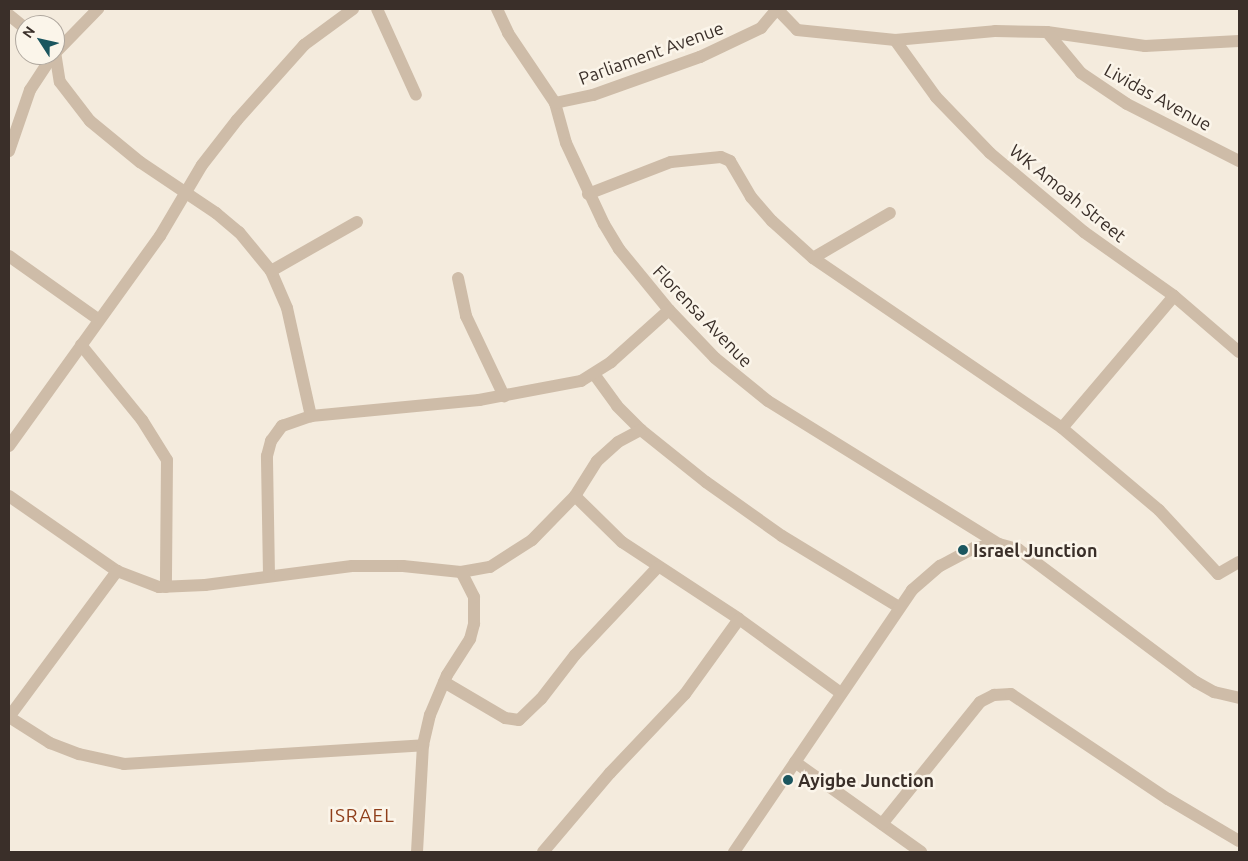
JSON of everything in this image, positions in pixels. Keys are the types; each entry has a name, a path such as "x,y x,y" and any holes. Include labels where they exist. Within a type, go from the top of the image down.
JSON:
{"street":[{"path":"65,43 98,9"},
{"path":"9,446 160,236 186,191 237,120 304,44 353,9"},
{"path":"377,9 416,95"},
{"name":"Florensa Avenue","path":"497,9 508,33 555,103 566,143 588,194 618,249 669,310 715,358 768,401 999,544 1018,549 1196,682 1225,695"},
{"path":"777,9 797,30 895,40 995,31 1047,32 1145,46 1239,41"},
{"name":"Parliament Avenue","path":"555,103 593,95 700,56 762,28 777,9"},
{"name":"Lividas Avenue","path":"1047,32 1081,73 1127,104 1239,161"},
{"name":"WK Amoah Street","path":"895,40 936,97 990,153 1084,232 1174,296 1239,352"},
{"path":"9,151 30,90 47,65"},
{"path":"57,65 60,82 90,121 140,162 186,191 238,232 271,271 288,308 312,416"},
{"path":"588,194 671,162 721,157 737,169 751,197 772,221 813,258 1062,428 1160,510 1218,574 1239,562"},
{"path":"813,258 890,213"},
{"path":"271,271 357,222"},
{"path":"9,256 99,320"},
{"path":"458,278 466,316 504,396"},
{"path":"1062,428 1174,296"},
{"path":"270,575 268,447 282,426 312,416 504,396 566,385 594,374 669,310"},
{"path":"81,346 142,420 167,460 166,587"},
{"path":"594,374 617,406 641,430 738,507 899,607"},
{"path":"9,496 117,571 138,580 166,587 379,564 461,572 490,567 508,558 532,540 575,496 597,461 618,442 641,430"},
{"path":"575,496 602,525 658,567 739,619 841,693"},
{"path":"734,852 912,590 940,566 974,548 999,544"},
{"path":"444,682 504,718 519,720 541,699 574,655 658,567"},
{"path":"117,571 9,717 50,743 79,754 124,764 423,745"},
{"path":"417,852 423,745 430,716 444,682 470,639 474,624 474,597 461,572"},
{"path":"543,852 610,773 685,694 739,619"},
{"path":"882,824 980,702 994,695 1011,694 1168,800 1238,838"},
{"path":"1225,695 1239,698"},
{"path":"1225,695 1239,706"},
{"path":"795,762 921,852"}],"place":[{"name":"Israel Junction","path":"963,550"},
{"name":"Ayigbe Junction","path":"788,780"}],"district":[{"name":"ISRAEL","path":"362,816"}]}
